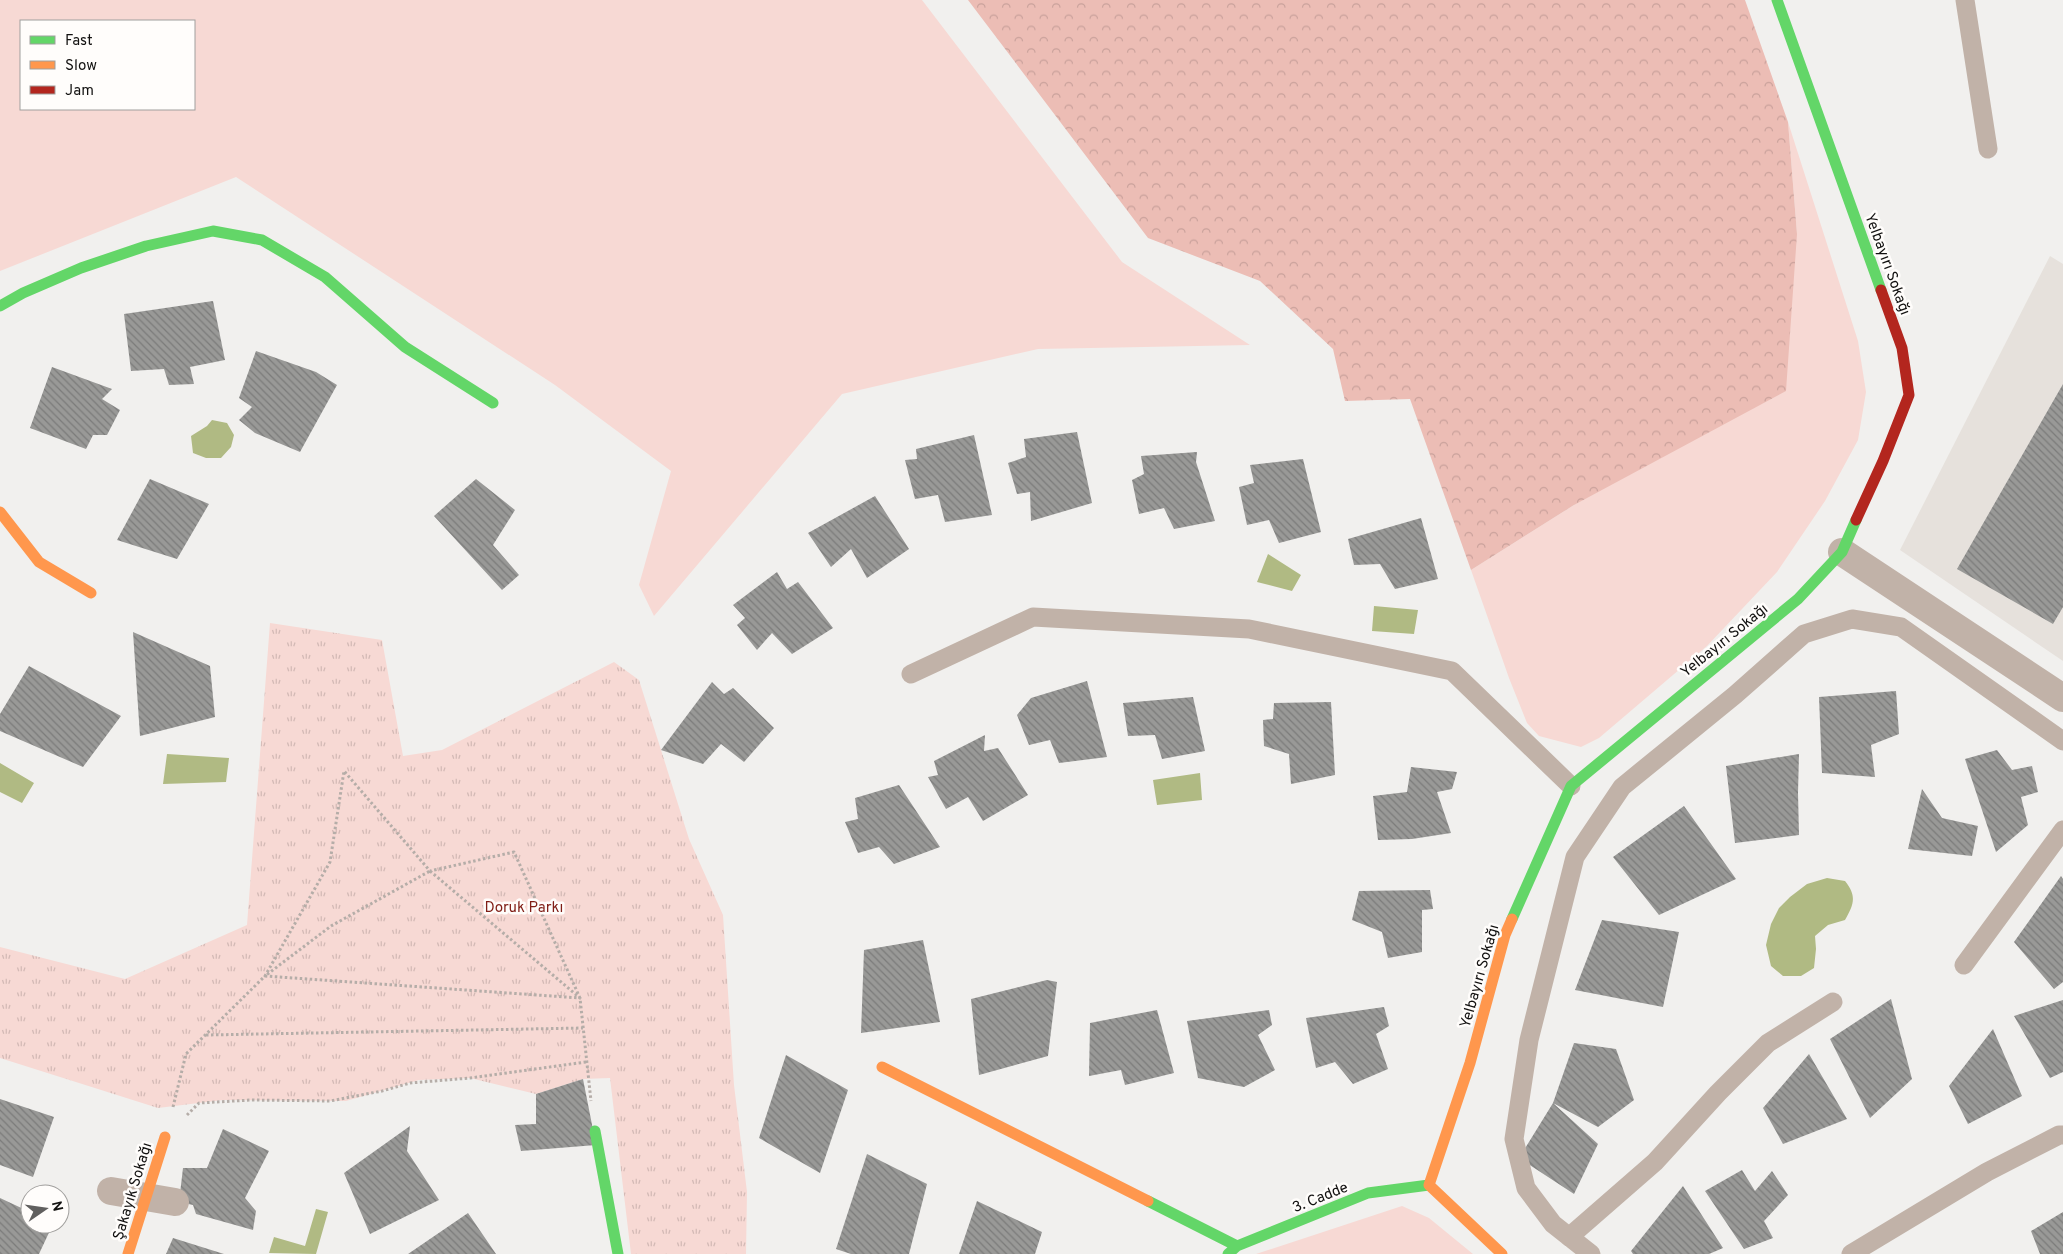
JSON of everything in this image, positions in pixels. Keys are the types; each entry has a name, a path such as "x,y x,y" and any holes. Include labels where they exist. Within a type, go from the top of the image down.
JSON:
{"street":[{"name":"Yelbayırı Sokağı","path":"1429,1185 1470,1063 1505,935 1571,786 1798,598 1842,552 1883,461 1909,395 1902,348 1776,0"},
{"path":"0,306 23,293 81,268 146,246 213,231 262,240 325,277 405,347 493,403"},
{"path":"0,512 39,562 91,593"},
{"path":"1842,552 2063,698"},
{"path":"882,1067 1232,1250"},
{"path":"594,1131 618,1254"},
{"name":"Şakayık Sokağı","path":"128,1254 165,1136"},
{"path":"1429,1185 1502,1254"},
{"name":"3. Cadde","path":"1232,1250 1368,1194 1429,1185"},
{"path":"111,1191 175,1202"}],"lane":[{"path":"1964,0 1988,149"},
{"path":"912,674 1033,617 1249,630 1452,671 1571,786"},
{"path":"1592,1254 1553,1224 1526,1188 1514,1139 1529,1040 1575,857 1622,787 1735,695 1804,634 1852,619 1901,626 2063,741"},
{"path":"1964,965 2063,830"},
{"path":"1569,1237 1655,1162 1718,1093 1768,1044 1833,1002"},
{"path":"1851,1254 1988,1172 2059,1135 2063,1135"}],"path":[{"path":"265,976 330,862 344,771 430,871 580,998"},
{"path":"165,1136 186,1054 265,976 331,926 430,871 514,852 580,998 594,1131"},
{"path":"265,976 580,998"},
{"path":"206,1035 583,1028"},
{"path":"165,1136 199,1103 251,1100 330,1101 382,1091 410,1083 470,1078 586,1062"}],"shaded area":[{"path":"2050,256 2063,264 2063,661 1900,550"},
{"path":"212,420 227,423 234,435 231,447 221,458 206,458 193,453 191,436 207,426"},
{"path":"1268,554 1301,575 1292,591 1257,582"},
{"path":"1374,606 1418,610 1414,634 1372,631"},
{"path":"167,754 229,758 226,782 163,784"},
{"path":"0,763 34,783 22,803 0,792"},
{"path":"1200,773 1202,800 1157,805 1153,780"},
{"path":"1827,878 1845,881 1853,896 1852,905 1845,920 1828,925 1815,936 1814,968 1801,976 1783,976 1771,966 1766,945 1771,924 1779,908 1790,897 1807,884"},
{"path":"316,1209 328,1212 316,1254 269,1253 274,1237 305,1246"}],"green space":[{"path":"0,0 922,0 1122,262 1250,345 1038,349 842,394 654,616 639,585 671,471 555,385 236,177 0,271"},
{"path":"968,0 1745,0 1788,122 1797,234 1786,391 1574,505 1471,570 1410,399 1345,401 1333,349 1260,281 1148,238"},
{"path":"1788,122 1858,341 1866,392 1858,440 1825,501 1777,572 1707,646 1599,738 1581,747 1539,736 1527,723 1471,570 1574,505 1797,234"},
{"name":"Doruk Parkı","path":"270,623 382,640 403,756 442,750 614,662 639,680 689,839 723,915 734,1085 747,1192 746,1254 631,1254 610,1078 583,1079 536,1094 470,1078 419,1080 346,1101 223,1100 158,1108 0,1058 0,947 125,979 247,925"},
{"path":"1402,1206 1429,1218 1473,1254 1256,1254"}],"building":[{"path":"213,301 225,360 190,367 194,384 169,385 164,369 131,371 124,314"},
{"path":"256,351 316,372 337,385 300,452 255,433 239,420 252,407 239,398"},
{"path":"52,367 112,389 102,399 120,410 107,435 93,435 86,449 30,428"},
{"path":"2063,384 2063,607 2053,624 1957,569"},
{"path":"1077,432 1092,503 1031,521 1030,492 1017,494 1008,463 1026,457 1024,439"},
{"path":"974,435 992,515 945,522 938,495 915,499 905,460 917,459 916,449"},
{"path":"1197,452 1196,462 1215,521 1174,529 1164,508 1139,514 1132,480 1144,474 1141,456"},
{"path":"1303,459 1321,532 1279,543 1269,520 1247,525 1239,487 1254,483 1250,465"},
{"path":"150,479 209,504 177,559 117,540"},
{"path":"476,479 515,510 493,545 519,575 502,590 434,516"},
{"path":"875,496 909,549 867,578 851,549 831,567 808,533"},
{"path":"1421,518 1438,579 1395,589 1380,564 1354,565 1348,539"},
{"path":"777,572 787,589 798,582 833,628 792,654 772,633 757,650 737,625 745,618 733,605"},
{"path":"133,632 210,666 215,717 140,736"},
{"path":"29,666 121,716 83,767 0,731 0,714"},
{"path":"1087,681 1107,757 1059,763 1050,740 1029,745 1017,715 1031,698"},
{"path":"712,682 724,694 733,688 774,728 744,762 721,744 703,764 661,750"},
{"path":"1896,691 1899,734 1871,745 1875,777 1822,773 1819,697"},
{"path":"1193,697 1205,751 1162,759 1155,735 1128,736 1123,703"},
{"path":"1331,702 1335,775 1291,784 1289,754 1264,746 1263,720 1273,719 1274,703"},
{"path":"985,735 984,751 998,748 1028,795 983,821 968,797 946,809 928,777 938,775 934,761"},
{"path":"1997,750 2012,770 2032,766 2038,792 2021,797 2028,825 1996,852 1965,759"},
{"path":"1799,754 1799,835 1735,843 1726,766"},
{"path":"1411,767 1457,772 1452,789 1437,792 1451,833 1412,839 1378,840 1373,796 1407,792"},
{"path":"899,785 940,847 894,864 879,847 858,853 845,822 858,819 855,798"},
{"path":"1922,789 1942,818 1978,826 1972,856 1908,849"},
{"path":"1684,806 1736,879 1659,915 1613,857"},
{"path":"2061,876 2063,879 2063,982 2054,989 2014,942"},
{"path":"1430,890 1433,909 1422,910 1422,952 1388,958 1382,932 1352,920 1359,891"},
{"path":"1602,920 1679,932 1663,1007 1575,990"},
{"path":"923,940 940,1022 861,1033 864,950"},
{"path":"1047,980 1057,982 1048,1056 979,1075 971,999"},
{"path":"1891,999 1912,1079 1870,1118 1830,1039"},
{"path":"2063,1000 2063,1072 2050,1078 2014,1016"},
{"path":"1384,1007 1389,1026 1376,1034 1388,1069 1353,1084 1335,1062 1316,1068 1306,1018"},
{"path":"1157,1010 1174,1073 1125,1085 1121,1070 1089,1076 1090,1023"},
{"path":"1269,1010 1272,1025 1258,1035 1275,1070 1244,1087 1198,1078 1187,1021"},
{"path":"1993,1029 2022,1096 1968,1124 1949,1086"},
{"path":"1574,1043 1616,1049 1634,1100 1598,1127 1553,1103"},
{"path":"1809,1054 1847,1119 1783,1144 1763,1108"},
{"path":"786,1055 848,1090 820,1173 759,1138"},
{"path":"583,1079 596,1145 521,1151 515,1125 536,1124 536,1094"},
{"path":"0,1099 54,1117 33,1177 0,1165"},
{"path":"1553,1103 1598,1144 1574,1194 1519,1158"},
{"path":"410,1126 407,1151 439,1200 370,1234 344,1173"},
{"path":"223,1129 269,1151 245,1198 256,1211 253,1230 196,1214 193,1205 179,1202 183,1168 207,1168"},
{"path":"867,1154 927,1184 909,1254 851,1254 836,1249"},
{"path":"1742,1170 1755,1191 1772,1171 1788,1195 1764,1221 1773,1238 1744,1249 1705,1191"},
{"path":"1683,1186 1723,1248 1709,1254 1633,1254 1631,1251"},
{"path":"0,1198 20,1207 20,1234 48,1234 39,1254 0,1254"},
{"path":"977,1201 1042,1232 1035,1254 959,1254"},
{"path":"2063,1212 2063,1254 2040,1254 2031,1231"},
{"path":"468,1213 496,1254 408,1254"},
{"path":"173,1238 224,1254 166,1254"}],"traffic: fast":[{"path":"1777,0 1881,290"},
{"path":"0,306 23,293 81,268 146,246 213,231 262,240 325,277 405,347 493,403"},
{"path":"1512,919 1571,786 1798,599 1842,552 1856,520"},
{"path":"595,1131 618,1254"},
{"path":"1228,1254 1237,1246 1368,1193 1429,1185"},
{"path":"1148,1201 1237,1246"}],"traffic: slow":[{"path":"0,512 39,562 91,593"},
{"path":"1429,1185 1470,1063 1505,935 1512,919"},
{"path":"882,1067 1148,1201"},
{"path":"128,1254 165,1137"},
{"path":"1429,1185 1502,1254"}],"traffic: jam":[{"path":"1856,520 1883,461 1909,395 1902,348 1881,290"}]}
